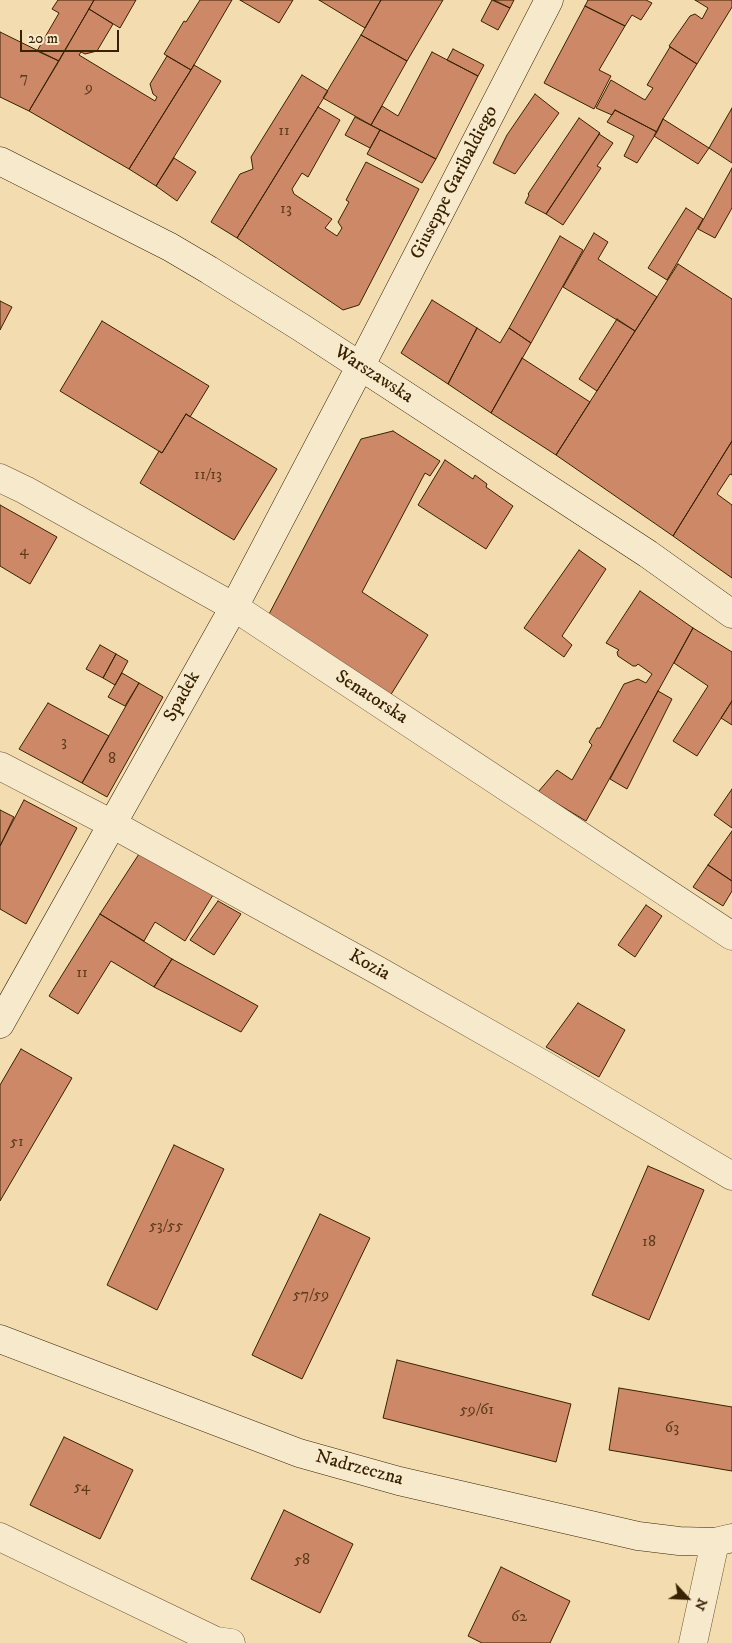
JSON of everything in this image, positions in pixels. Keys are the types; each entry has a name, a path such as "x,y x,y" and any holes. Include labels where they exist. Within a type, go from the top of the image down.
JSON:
{"street":[{"name":"Giuseppe Garibaldiego","path":"360,367 549,0"},
{"name":"Warszawska","path":"0,161 170,247 274,311 648,554 732,614"},
{"name":"Spadek","path":"0,1024 234,607 360,367"},
{"name":"Senatorska","path":"0,478 25,490 234,607 732,936"},
{"name":"Kozia","path":"0,766 112,824 402,984 732,1176"},
{"name":"Nadrzeczna","path":"0,1339 300,1453 399,1481 638,1536 679,1542 724,1540"},
{"path":"0,1537 216,1641 232,1643"},
{"path":"693,1643 724,1540"}],"building":[{"path":"58,0 94,0 59,61 37,51 59,13 52,9"},
{"path":"94,0 136,0 120,28 89,9"},
{"path":"200,0 232,0 191,70 164,54 184,21 186,22"},
{"path":"240,0 293,0 279,23"},
{"path":"319,0 381,0 365,28"},
{"path":"381,0 443,0 407,61 361,35"},
{"path":"492,0 510,8 498,30 481,21"},
{"path":"494,0 514,0 510,8"},
{"path":"588,0 646,0 652,3 641,20 632,15 625,26 585,6"},
{"path":"695,0 732,0 732,7 697,64 669,46 690,16 695,14 702,19 708,8"},
{"path":"585,6 625,26 599,70 611,76 594,109 544,83"},
{"path":"89,9 113,24 97,51 85,54 81,52 79,55 155,101 157,97 153,94 150,84 167,56 191,70 129,169 29,111"},
{"path":"0,32 59,61 29,111 0,97"},
{"path":"361,35 407,61 371,125 323,98"},
{"path":"670,47 697,64 657,132 615,110 612,115 596,108 611,80 645,100 653,88 647,85"},
{"path":"453,49 484,65 478,76 447,60"},
{"path":"432,52 478,76 436,159 371,125 382,106 398,116"},
{"path":"194,65 221,81 156,186 129,169"},
{"path":"302,75 328,91 237,238 211,222 240,174 253,169 251,157"},
{"path":"535,94 559,113 515,174 493,163 507,135"},
{"path":"318,107 340,120 308,177 302,173 292,189 294,194 332,219 325,228 337,236 342,228 338,222 349,202 346,200 366,162 419,189 359,305 343,310 237,238"},
{"path":"732,108 732,163 709,148"},
{"path":"615,110 657,132 637,163 624,156 634,136 607,122"},
{"path":"355,117 380,130 370,148 345,135"},
{"path":"579,118 600,133 546,214 525,203 528,194"},
{"path":"663,119 709,148 698,164 654,136"},
{"path":"380,130 436,159 422,183 367,154"},
{"path":"599,134 613,143 597,166 601,168 563,225 546,214"},
{"path":"174,158 196,172 177,201 156,186"},
{"path":"732,168 732,208 715,238 698,229"},
{"path":"686,208 703,219 667,280 648,268"},
{"path":"594,233 608,242 598,259 657,297 635,331 563,287"},
{"path":"560,236 583,250 531,343 509,328"},
{"path":"678,264 732,299 732,441 673,536 556,455"},
{"path":"432,300 477,328 448,384 401,353"},
{"path":"0,301 12,307 0,330"},
{"path":"617,319 635,331 597,391 579,379"},
{"path":"102,321 209,386 190,417 186,414 162,453 60,391"},
{"path":"477,328 500,343 509,328 531,343 491,413 448,384"},
{"path":"522,358 590,402 556,455 491,413"},
{"path":"186,414 277,469 234,540 140,483 159,451 162,453"},
{"path":"393,431 440,461 430,476 425,473 362,592 428,635 390,696 268,616 361,439"},
{"path":"732,441 732,475 730,474 717,494 732,505 732,578 673,536"},
{"path":"445,460 473,479 475,475 487,484 486,487 513,506 486,549 418,505"},
{"path":"0,505 57,537 30,584 0,566"},
{"path":"579,550 606,569 562,636 572,645 564,657 524,628"},
{"path":"640,591 693,628 586,821 538,792 557,770 572,780 592,745 589,742 597,728 600,728 624,684 638,679 646,683 652,674 638,664 633,666 618,656 617,652 619,650 606,643"},
{"path":"693,628 732,652 732,701 697,756 673,741 708,686 674,663"},
{"path":"100,645 116,654 103,678 86,669"},
{"path":"116,654 128,661 115,685 103,678"},
{"path":"122,673 139,683 125,706 108,697"},
{"path":"139,683 163,697 107,797 82,783"},
{"path":"658,691 672,699 627,789 610,779"},
{"path":"732,701 732,725 721,718"},
{"path":"48,703 109,736 82,783 19,749"},
{"path":"732,789 732,828 714,815"},
{"path":"24,800 77,828 26,924 0,909 0,846"},
{"path":"0,810 14,817 0,846"},
{"path":"732,831 732,881 708,865"},
{"path":"139,854 213,895 185,941 155,922 144,941 100,914"},
{"path":"708,865 732,881 732,891 723,906 693,887"},
{"path":"218,901 241,914 214,955 190,940"},
{"path":"646,905 662,916 635,957 618,945"},
{"path":"100,914 172,959 154,987 111,961 78,1014 49,996"},
{"path":"172,959 258,1006 241,1032 154,987"},
{"path":"578,1003 625,1030 599,1077 546,1047"},
{"path":"21,1049 72,1078 0,1201 0,1085"},
{"path":"174,1145 224,1169 157,1310 107,1285"},
{"path":"648,1166 704,1190 649,1320 592,1295"},
{"path":"320,1214 370,1238 302,1379 252,1355"},
{"path":"397,1360 571,1404 556,1462 383,1418"},
{"path":"619,1388 732,1407 732,1471 609,1450"},
{"path":"64,1437 133,1470 100,1539 30,1505"},
{"path":"284,1510 353,1544 320,1613 251,1579"},
{"path":"501,1567 570,1601 550,1643 482,1643 468,1636"}]}
